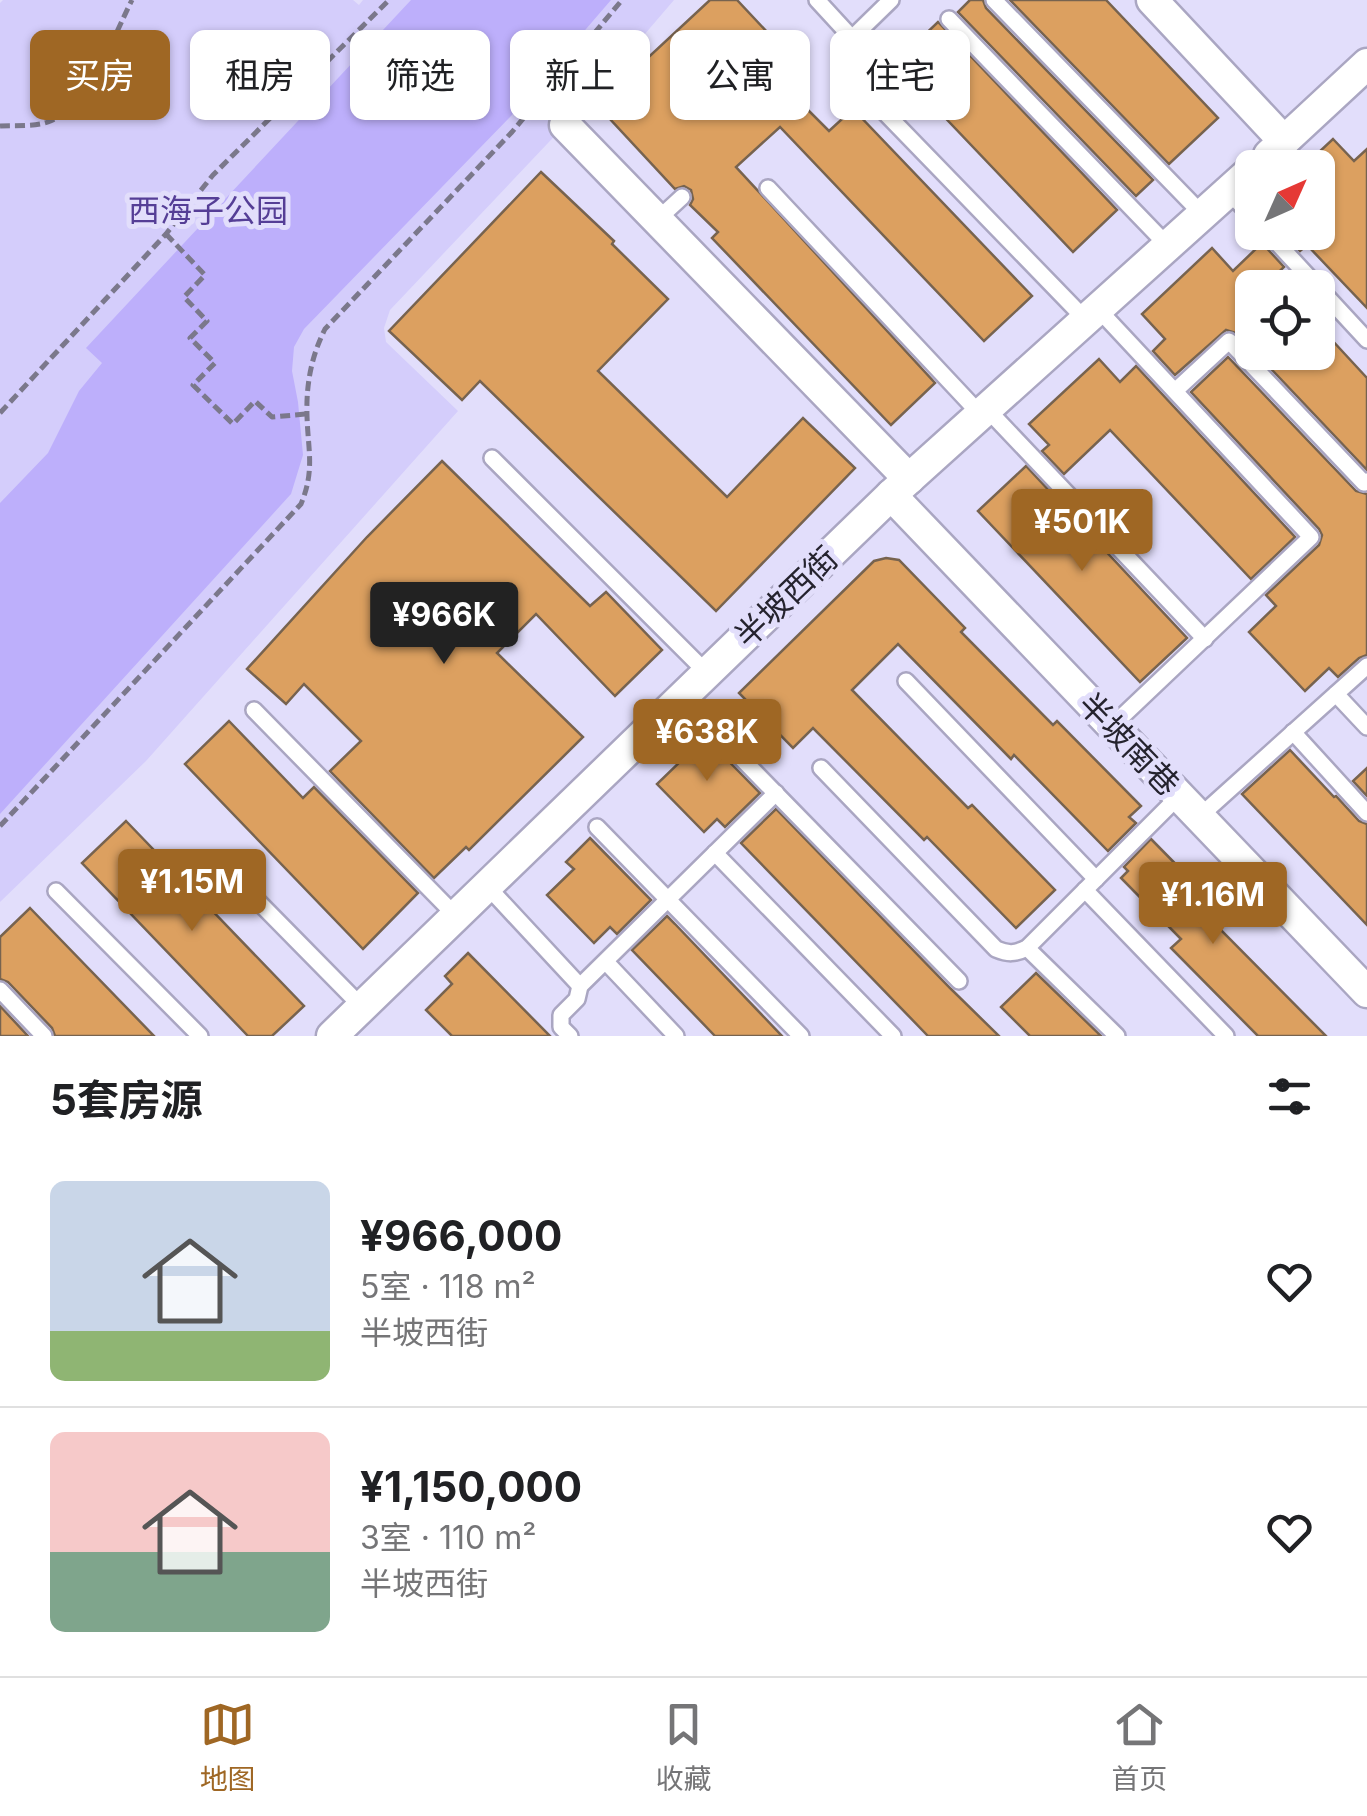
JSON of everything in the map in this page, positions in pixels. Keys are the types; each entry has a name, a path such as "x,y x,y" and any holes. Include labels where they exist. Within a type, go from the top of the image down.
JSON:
{"street":[{"path":"1152,0 1284,141"},
{"name":"半坡西街","path":"1274,150 1367,64"},
{"name":"半坡南巷","path":"565,125 658,220 1112,726 1367,992"},
{"name":"半坡西街","path":"332,1036 900,487 1235,186"}],"lane":[{"path":"817,0 852,38 891,0"},
{"path":"994,0 1204,215"},
{"path":"949,19 1168,246"},
{"path":"894,120 1175,391 1311,537 1112,726"},
{"path":"768,188 1205,638"},
{"path":"1229,192 1235,199"},
{"path":"658,220 682,197"},
{"path":"1284,250 1367,340"},
{"path":"1175,391 1229,341 1364,484 1367,481"},
{"path":"492,458 707,673"},
{"path":"820,768 996,949 1016,953 1027,948 1090,884 1189,806 1293,732 1367,666"},
{"path":"906,682 1226,1036"},
{"path":"1336,694 1367,727"},
{"path":"254,710 456,916"},
{"path":"704,720 958,980"},
{"path":"1293,732 1367,813"},
{"path":"570,1036 561,1026 562,1015 577,999 580,986 776,793"},
{"path":"597,827 801,1036"},
{"path":"715,853 892,1036"},
{"path":"232,874 362,1007"},
{"path":"487,886 580,986"},
{"path":"56,891 200,1036"},
{"path":"1027,948 1117,1036"},
{"path":"606,962 676,1036"},
{"path":"0,990 44,1036"}],"path":[{"path":"0,126 46,123 72,108 93,77 132,0"},
{"path":"0,413 166,234 213,175 388,0"},
{"path":"0,826 301,504 311,474 307,414 310,367 325,329 512,132 622,0"},
{"path":"166,234 205,276 184,297 207,321 190,338 215,363 193,385 233,424 256,401 272,417 307,414"}],"green space":[{"name":"西海子公园","path":"353,0 359,5 363,0 674,0 648,30 510,30 510,120 570,120 390,310 384,328 386,342 458,411 146,761 0,902 0,3"}],"shaded area":[{"path":"411,0 611,0 585,30 510,30 510,117 304,329 294,347 292,371 303,455 291,494 0,814 0,503 48,453 79,391 102,363 86,348 299,120 330,120 330,87 350,65 350,120 490,120 490,30 383,30"}],"building":[{"path":"710,0 737,0 765,30 678,30"},
{"path":"970,0 983,0 986,8 1153,180 1136,196 958,12"},
{"path":"1010,0 1106,0 1218,118 1169,164"},
{"path":"938,22 946,30 930,30"},
{"path":"670,37 670,120 810,120 810,112 829,131 841,120 864,120 1032,296 984,341 780,127 736,167 935,383 891,425 712,238 718,232 690,205 691,190 684,186 675,189 611,120 650,120 650,56"},
{"path":"970,56 1117,210 1073,252 947,120 970,120"},
{"path":"1333,139 1354,161 1367,149 1367,308 1335,270 1312,250 1335,250 1335,150 1321,150"},
{"path":"541,172 668,299 598,371 727,497 803,418 855,468 716,611 480,381 462,400 389,331"},
{"path":"1212,248 1233,271 1255,250 1268,250 1284,267 1235,270 1235,333 1226,330 1175,375 1153,351 1165,339 1142,314"},
{"path":"1335,343 1367,378 1367,470 1272,370 1335,370"},
{"path":"1228,357 1235,370 1240,370 1356,491 1367,494 1367,655 1338,677 1329,668 1305,691 1249,632 1276,606 1266,595 1319,545 1322,535 1191,392"},
{"path":"1099,359 1120,382 1136,366 1295,537 1251,579 1110,430 1064,474 1042,451 1049,445 1029,424"},
{"path":"442,461 590,606 606,592 662,650 615,696 536,614 497,653 583,737 469,850 466,847 434,878 330,771 361,741 304,684 286,704 247,669"},
{"path":"1026,466 1187,638 1140,682 978,511"},
{"path":"899,560 965,628 961,632 1141,806 1129,817 1136,823 1108,851 898,644 852,690 1055,890 1016,928 813,728 793,748 739,693 874,561"},
{"path":"229,721 303,798 314,787 418,893 363,949 185,764"},
{"path":"698,730 760,793 725,827 717,819 704,832 657,784 684,758 676,751"},
{"path":"1290,750 1334,797 1367,824 1367,925 1242,794"},
{"path":"1367,768 1367,796 1353,781"},
{"path":"776,809 999,1036 928,1036 741,843"},
{"path":"126,821 304,1006 272,1036 248,1036 82,863"},
{"path":"590,838 651,900 617,934 610,927 594,943 547,895 574,869 566,862"},
{"path":"1151,839 1215,904 1205,914 1326,1036 1258,1036 1171,948 1181,939 1121,878 1128,871 1124,867"},
{"path":"30,908 154,1036 55,1036 8,982 0,979 0,937"},
{"path":"667,916 782,1036 715,1036 632,950"},
{"path":"468,953 550,1036 452,1036 426,1010 452,984 445,976"},
{"path":"1036,973 1101,1036 1030,1036 1001,1007"},
{"path":"0,1006 28,1036 0,1036"}]}
